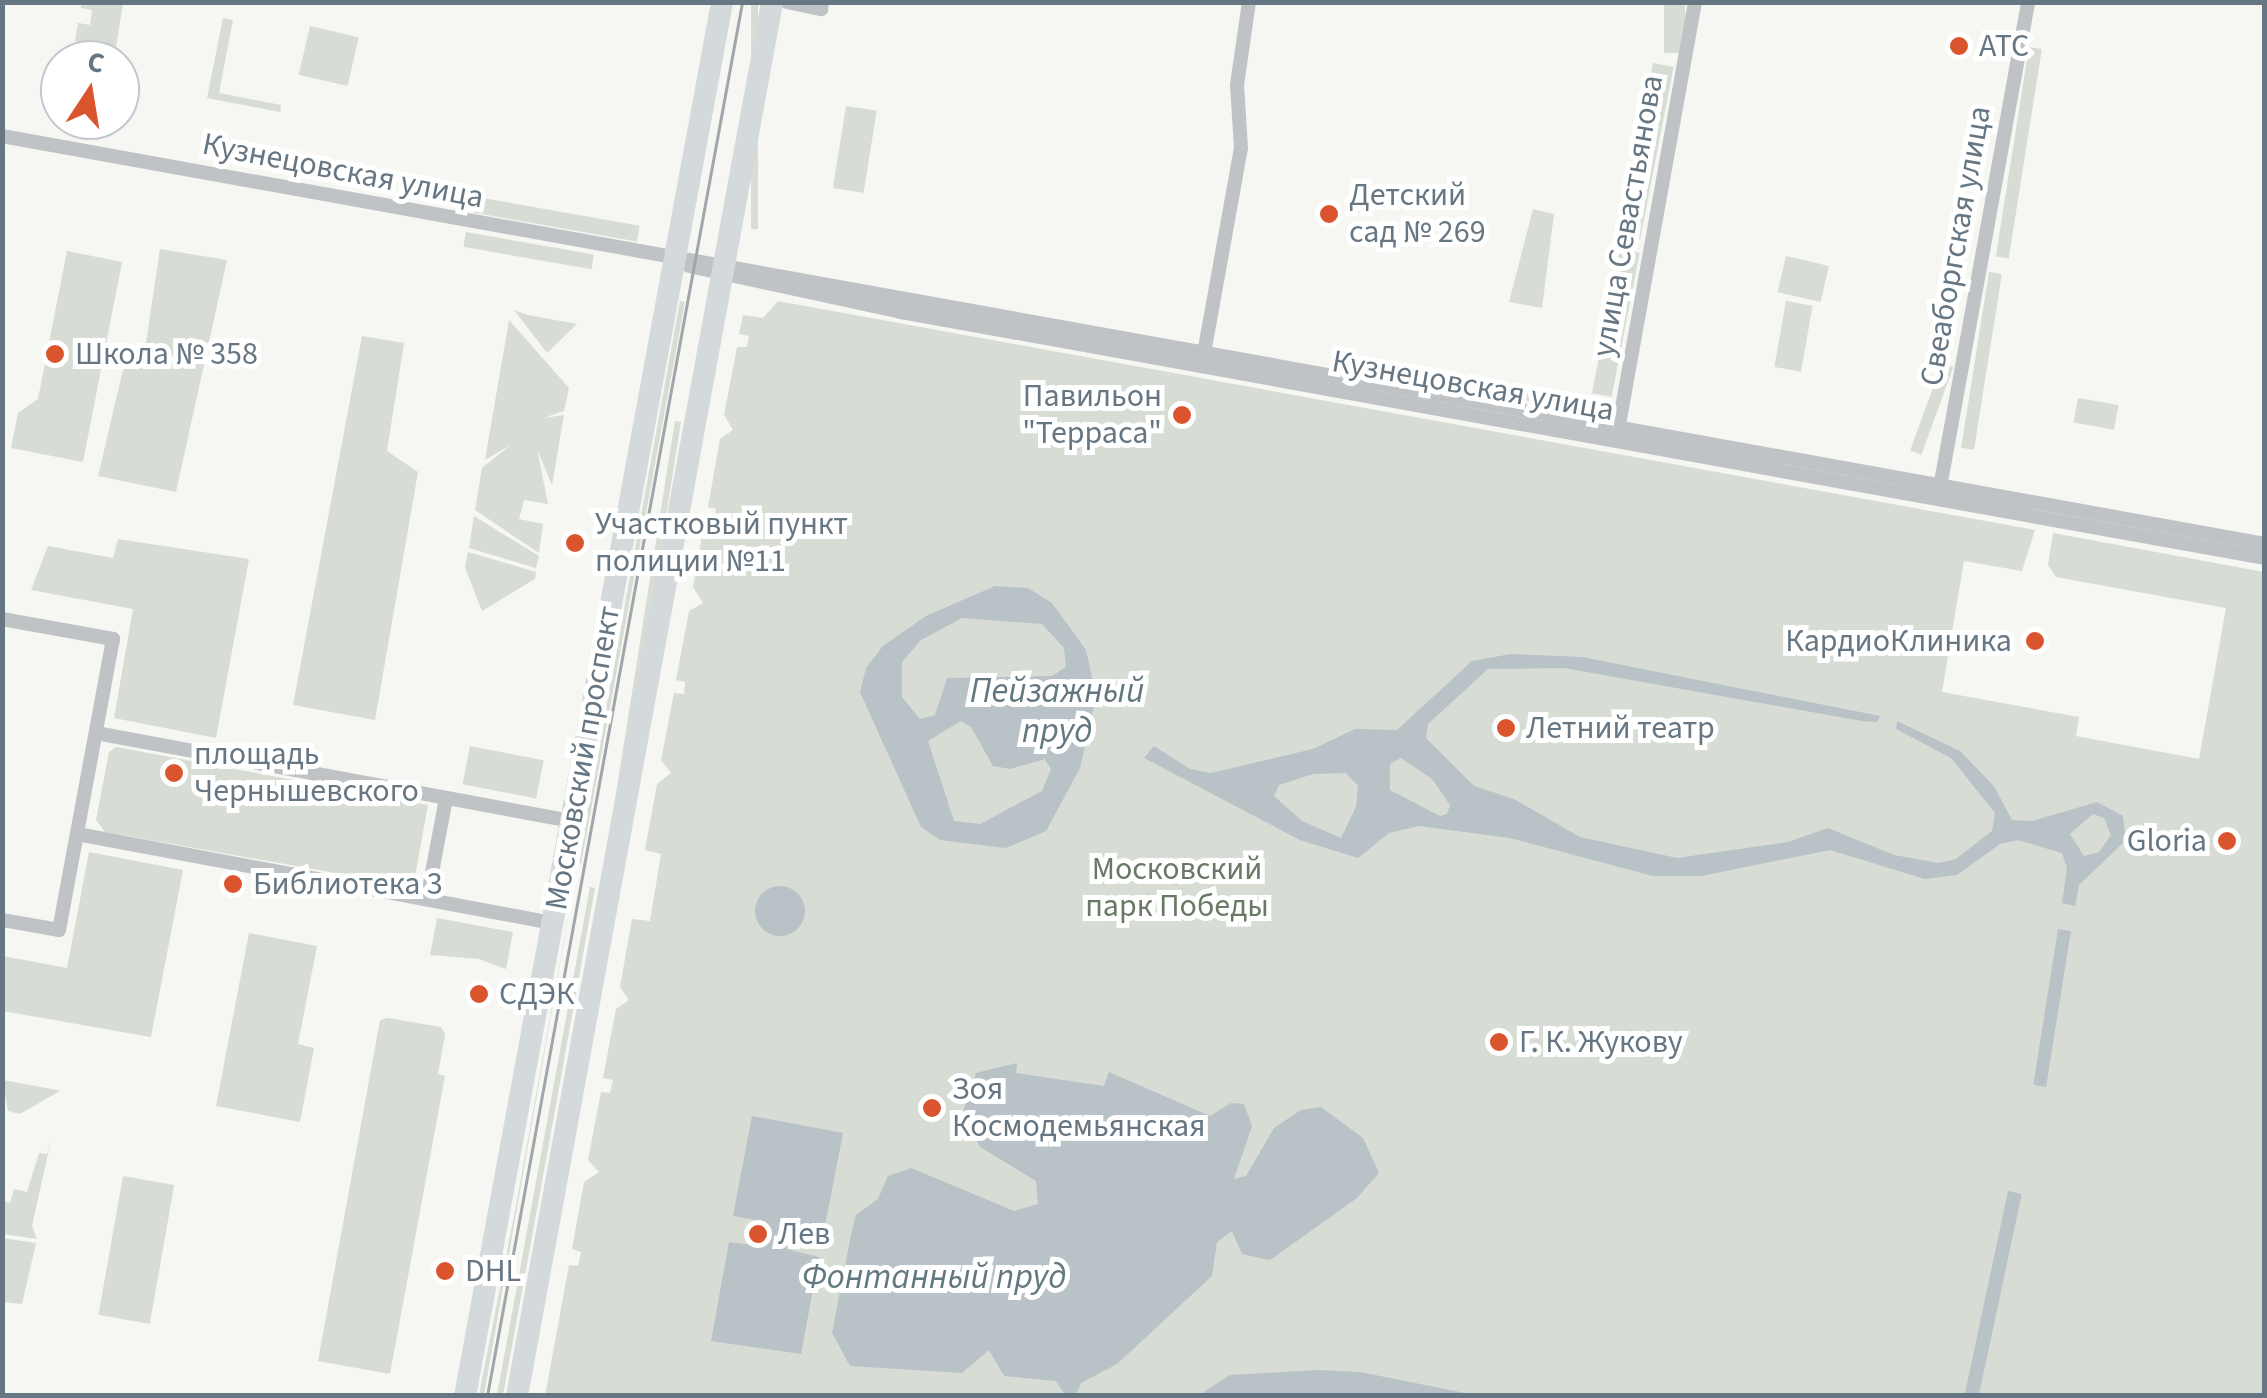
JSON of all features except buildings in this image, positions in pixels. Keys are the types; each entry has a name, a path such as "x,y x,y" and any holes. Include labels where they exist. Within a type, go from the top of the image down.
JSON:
{"main road":[{"name":"Московский проспект","path":"465,1396 722,2"},
{"name":"Московский проспект","path":"517,1396 772,2"}],"street":[{"path":"787,2 822,6"},
{"path":"1204,357 1241,148 1237,86 1249,2"},
{"name":"улица Севастьянова","path":"1617,432 1695,2"},
{"name":"Свеаборгская улица","path":"1939,492 2028,2"},
{"name":"Кузнецовская улица","path":"2,136 1939,492 2264,558"},
{"name":"Кузнецовская улица","path":"1939,492 2264,544"},
{"path":"2,618 113,639 59,930 2,920"},
{"path":"96,732 572,821"},
{"path":"426,899 446,798"},
{"path":"77,834 553,922"}],"green space":[{"path":"82,2 123,3 117,40 75,40 78,23 90,25 92,10 81,8"},
{"path":"751,3 758,3 758,229 751,229"},
{"path":"1664,3 1685,3 1685,53 1664,53"},
{"path":"223,18 233,20 219,93 281,105 280,112 207,98"},
{"path":"310,26 359,37 347,86 299,75"},
{"path":"2029,47 2042,49 2009,258 1996,256"},
{"path":"1653,63 1674,67 1640,239 1620,235"},
{"path":"846,106 877,111 864,193 833,188"},
{"path":"477,197 639,226 637,241 474,213"},
{"path":"1533,209 1554,214 1542,308 1509,302"},
{"path":"466,232 594,255 591,269 463,247"},
{"path":"160,249 227,260 176,492 98,476 127,353 146,343"},
{"path":"1620,249 1640,253 1612,397 1592,393"},
{"path":"67,251 122,262 83,462 11,448 18,413 38,399"},
{"path":"1786,256 1829,266 1821,302 1778,292"},
{"path":"1989,272 2002,274 1974,450 1961,448"},
{"path":"680,301 685,302 581,864 578,863"},
{"name":"Московский парк Победы","path":"778,301 2035,530 2022,571 1964,561 1942,692 2079,717 2076,736 2199,759 2226,608 2056,577 2048,565 2053,533 2264,572 2264,1395 545,1396 569,1265 578,1266 581,1252 572,1249 584,1182 599,1172 588,1160 601,1092 610,1093 613,1080 603,1078 616,1009 629,1000 620,987 632,919 650,921 661,854 645,850 657,784 671,773 661,760 674,693 684,694 685,682 676,680 689,611 703,603 693,587 705,519 714,520 716,509 708,507 720,439 733,430 724,415 737,347 747,347 749,336 739,334 743,315 763,318"},
{"path":"1786,301 1813,306 1801,372 1774,367"},
{"path":"514,310 528,315 577,324 547,353"},
{"path":"509,320 569,388 564,411 543,418 564,415 552,485 537,449 548,504 524,500 519,519 543,524 539,553 475,510 482,468 512,444 485,460"},
{"path":"362,336 404,343 387,451 418,472 375,720 293,705"},
{"path":"1942,363 1953,367 1921,454 1910,450"},
{"path":"1433,372 1581,401 1579,411 1431,382"},
{"path":"2078,398 2118,405 2114,430 2074,423"},
{"path":"675,421 681,422 610,868 604,867"},
{"path":"474,516 539,556 536,568 469,548"},
{"path":"118,539 249,559 216,738 114,718 133,609 31,590 48,546 113,558"},
{"path":"468,552 536,572 535,579 482,611 465,567"},
{"path":"470,746 544,760 536,799 463,784"},
{"path":"116,747 428,805 413,887 105,832 96,820 109,752"},
{"path":"89,852 183,870 151,1037 3,1011 3,956 67,968"},
{"path":"574,885 484,1395 479,1395 515,1211"},
{"path":"590,887 595,888 542,1182 503,1395 497,1395"},
{"path":"437,918 513,932 506,969 479,959 430,955"},
{"path":"249,933 317,946 298,1044 314,1048 300,1122 216,1106"},
{"path":"380,1020 441,1027 445,1034 438,1074 445,1076 390,1374 318,1361"},
{"path":"3,1080 60,1091 20,1114 8,1111"},
{"path":"51,1140 32,1226 37,1239 3,1234 3,1201 10,1203 14,1189 27,1192 39,1153 47,1154"},
{"path":"123,1176 174,1185 150,1324 99,1315"},
{"path":"2,1238 36,1243 22,1304 3,1302"}],"water":[{"name":"Пейзажный пруд","path":"995,586 1028,588 1052,603 1086,650 1096,696 1080,768 1046,831 1006,848 940,840 921,827 860,692 866,668 883,646 926,616","holes":["962,618 1042,624 1064,648 1066,667 1052,676 947,678 935,715 920,719 902,697 902,662 921,640","961,721 971,727 993,766 1010,769 1045,759 1051,769 1042,791 980,824 954,821 928,741"]},
{"path":"1511,654 1582,657 1880,716 1877,722 1862,721 1564,668 1488,669 1428,724 1426,738 1474,786 1514,799 1580,837 1677,858 1788,842 1828,828 1894,855 1939,863 1956,859 1992,831 1995,813 1951,758 1896,729 1897,721 1960,751 1994,786 2012,820 2032,821 2097,802 2123,816 2126,840 2079,885 2075,906 2062,903 2067,868 2062,853 2018,840 2000,844 1957,875 1925,879 1830,850 1701,876 1653,876 1510,838 1419,826 1389,833 1358,858 1300,840 1144,758 1154,746 1190,769 1211,773 1313,749 1355,729 1397,730 1472,661","holes":["1401,758 1432,779 1450,805 1447,814 1440,816 1390,790 1390,764","1346,773 1358,786 1356,807 1341,838 1302,821 1274,796 1279,785 1313,774","2093,814 2104,818 2111,835 2099,852 2084,856 2070,834"]},
{"path":"780,886 798,893 805,911 798,929 780,936 762,929 755,911 762,893"},
{"path":"2058,929 2071,931 2046,1087 2033,1085"},
{"name":"Фонтанный пруд","path":"1017,1063 1016,1073 1104,1086 1109,1072 1210,1116 1231,1103 1244,1104 1252,1126 1234,1179 1246,1176 1274,1128 1301,1110 1321,1107 1363,1138 1379,1173 1357,1198 1270,1260 1242,1254 1232,1231 1217,1242 1212,1276 1117,1364 1081,1383 1077,1393 1065,1395 1056,1381 1004,1376 989,1350 962,1373 850,1366 832,1333 852,1230 856,1215 878,1199 888,1176 911,1168 1014,1211 1038,1204 1036,1181 980,1147 962,1115 976,1073"},
{"path":"752,1116 843,1133 824,1231 793,1228 789,1235 790,1250 819,1257 801,1354 711,1341 729,1242 760,1246 768,1230 761,1221 733,1216"},
{"path":"2008,1191 2022,1194 1979,1396 1964,1396"},
{"path":"1360,1372 1475,1395 1199,1395 1230,1375"}],"tram line":[{"path":"487,1396 742,2"}],"place":[{"name":"АТС","path":"1959,46"},
{"name":"Детский сад № 269","path":"1329,214"},
{"name":"Школа № 358","path":"55,354"},
{"name":"Павильон \"Терраса\"","path":"1182,415"},
{"name":"Участковый пункт полиции №11","path":"575,543"},
{"name":"КардиоКлиника","path":"2035,641"},
{"name":"Летний театр","path":"1506,728"},
{"name":"площадь Чернышевского","path":"174,773"},
{"name":"Gloria","path":"2227,841"},
{"name":"Библиотека 3","path":"233,884"},
{"name":"СДЭК","path":"479,994"},
{"name":"Г. К. Жукову","path":"1499,1042"},
{"name":"Зоя Космодемьянская","path":"932,1108"},
{"name":"Лев","path":"758,1234"},
{"name":"DHL","path":"445,1271"}]}
